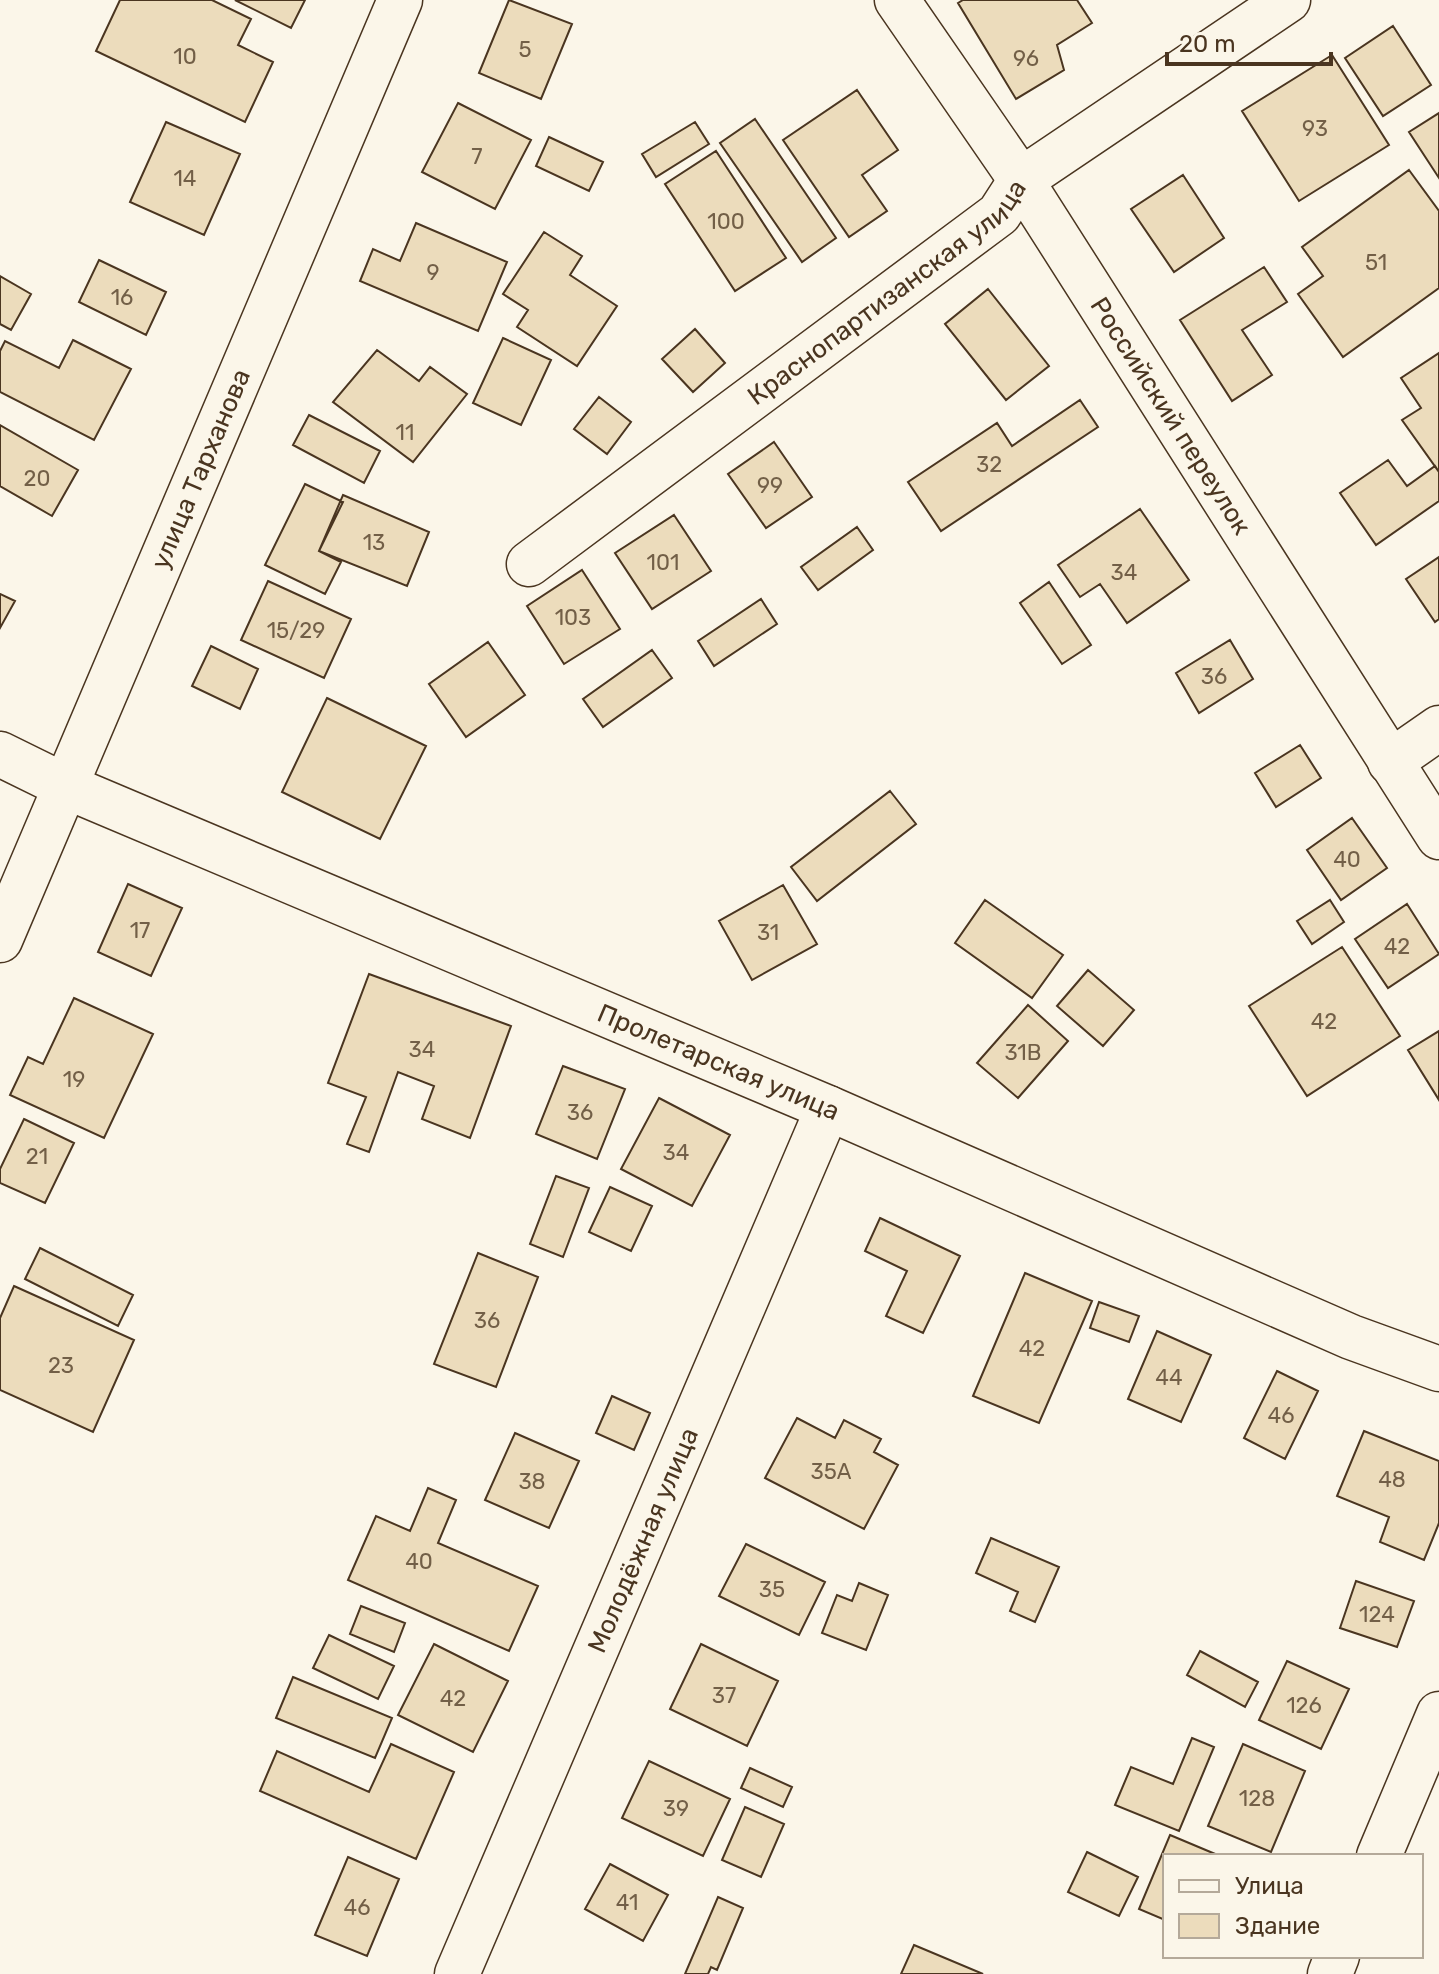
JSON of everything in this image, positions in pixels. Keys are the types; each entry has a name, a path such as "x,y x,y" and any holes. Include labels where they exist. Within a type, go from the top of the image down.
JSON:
{"street":[{"name":"улица Тарханова","path":"0,940 400,0"},
{"name":"Российский переулок","path":"897,0 1021,180 1439,837"},
{"name":"Краснопартизанская улица","path":"529,564 999,214 1021,180 1288,0"},
{"path":"1390,762 1439,728"},
{"name":"Пролетарская улица","path":"0,754 65,786 828,1108 1351,1337 1439,1369"},
{"name":"Молодёжная улица","path":"457,1974 828,1108"},
{"path":"1380,1854 1439,1714"}],"building":[{"path":"120,0 212,0 251,19 238,45 273,62 245,122 96,51"},
{"path":"235,0 305,0 291,28"},
{"path":"509,0 572,24 541,99 479,73"},
{"path":"963,0 1077,0 1092,23 1057,45 1064,70 1016,99 958,3"},
{"path":"1393,26 1431,85 1383,116 1345,58"},
{"path":"1332,55 1389,145 1299,201 1242,111"},
{"path":"857,90 898,150 862,175 887,211 849,237 783,140"},
{"path":"458,103 531,140 495,209 422,172"},
{"path":"1439,113 1439,178 1409,132"},
{"path":"755,119 836,238 802,262 720,143"},
{"path":"166,122 240,154 204,235 130,202"},
{"path":"695,122 709,144 656,177 642,154"},
{"path":"549,137 603,162 589,191 536,166"},
{"path":"716,151 786,258 735,291 665,184"},
{"path":"1409,170 1439,211 1439,288 1343,357 1298,294 1323,276 1302,247"},
{"path":"1183,175 1224,238 1174,272 1131,209"},
{"path":"416,223 507,262 478,331 360,281 373,249 400,261"},
{"path":"544,232 582,256 570,275 617,306 577,366 517,327 528,310 503,294"},
{"path":"99,260 166,292 146,335 79,302"},
{"path":"1264,267 1287,302 1242,330 1272,375 1232,401 1180,320"},
{"path":"0,276 31,294 11,330 0,324"},
{"path":"988,289 1049,366 1006,400 945,324"},
{"path":"695,329 725,363 693,392 662,359"},
{"path":"503,338 551,360 521,425 473,403"},
{"path":"73,340 131,369 94,440 0,392 0,351 5,341 59,368"},
{"path":"377,350 419,381 430,367 467,394 413,462 333,402"},
{"path":"1439,353 1439,472 1402,420 1421,408 1401,378"},
{"path":"599,397 631,422 607,454 574,429"},
{"path":"1080,400 1098,427 941,531 908,482 997,423 1012,446"},
{"path":"309,415 380,451 364,483 293,445"},
{"path":"0,425 78,470 52,516 0,486"},
{"path":"774,442 812,497 766,528 728,474"},
{"path":"1388,460 1407,486 1435,466 1439,472 1439,501 1376,545 1340,493"},
{"path":"305,484 343,502 319,551 341,562 325,594 265,565"},
{"path":"343,495 429,532 407,586 319,551"},
{"path":"1140,509 1189,580 1127,623 1100,584 1080,597 1058,565"},
{"path":"674,515 711,571 652,609 615,553"},
{"path":"857,527 873,550 818,590 801,567"},
{"path":"1439,557 1439,619 1435,622 1406,579"},
{"path":"582,570 620,629 564,664 527,606"},
{"path":"268,581 351,619 324,678 241,640"},
{"path":"1049,582 1091,645 1062,664 1020,603"},
{"path":"0,594 15,601 0,628"},
{"path":"761,599 777,624 714,666 698,641"},
{"path":"1230,640 1253,679 1199,713 1176,673"},
{"path":"488,642 525,695 466,737 429,684"},
{"path":"211,646 258,669 240,709 192,686"},
{"path":"652,650 672,678 603,727 583,699"},
{"path":"327,698 426,746 380,839 282,792"},
{"path":"1300,745 1321,778 1276,807 1255,773"},
{"path":"890,791 916,824 817,901 791,867"},
{"path":"1352,818 1387,868 1341,900 1307,850"},
{"path":"128,884 182,908 151,976 98,952"},
{"path":"783,885 817,944 752,980 719,921"},
{"path":"985,900 1063,955 1032,998 955,943"},
{"path":"1330,900 1344,922 1312,944 1297,921"},
{"path":"1407,904 1439,954 1388,988 1355,939"},
{"path":"1342,947 1400,1036 1307,1096 1249,1006"},
{"path":"1088,970 1134,1010 1103,1046 1057,1006"},
{"path":"369,974 511,1026 470,1138 422,1119 434,1086 398,1072 369,1152 347,1144 366,1097 328,1083"},
{"path":"74,998 153,1034 104,1138 10,1095 28,1057 43,1064"},
{"path":"1028,1005 1068,1041 1018,1098 977,1063"},
{"path":"1439,1031 1439,1100 1408,1050"},
{"path":"563,1066 625,1089 597,1159 536,1134"},
{"path":"659,1098 730,1135 692,1206 621,1169"},
{"path":"24,1119 74,1143 45,1203 0,1183 0,1169"},
{"path":"556,1176 589,1188 563,1257 530,1244"},
{"path":"610,1187 652,1206 631,1251 589,1232"},
{"path":"880,1218 960,1256 923,1333 886,1316 907,1271 865,1251"},
{"path":"40,1248 133,1295 118,1326 25,1279"},
{"path":"478,1253 538,1277 496,1387 434,1364"},
{"path":"1025,1273 1092,1301 1039,1423 973,1396"},
{"path":"14,1286 134,1340 93,1432 0,1390 0,1318"},
{"path":"1099,1302 1139,1316 1129,1342 1090,1328"},
{"path":"1157,1331 1211,1355 1181,1422 1128,1399"},
{"path":"1277,1371 1318,1391 1285,1459 1244,1438"},
{"path":"612,1396 650,1413 634,1450 596,1433"},
{"path":"797,1418 835,1438 844,1420 881,1439 874,1452 898,1465 864,1529 765,1478"},
{"path":"1364,1431 1439,1461 1439,1523 1424,1560 1380,1542 1389,1517 1337,1496"},
{"path":"515,1433 579,1461 549,1528 485,1500"},
{"path":"428,1488 456,1500 438,1543 538,1586 509,1651 348,1580 376,1516 410,1531"},
{"path":"991,1538 1059,1567 1035,1622 1010,1611 1018,1592 976,1573"},
{"path":"746,1544 825,1582 799,1635 719,1596"},
{"path":"1356,1581 1414,1601 1397,1647 1340,1628"},
{"path":"859,1583 888,1595 866,1650 822,1633 837,1595 852,1601"},
{"path":"361,1606 405,1623 394,1652 350,1634"},
{"path":"329,1635 394,1666 378,1699 313,1668"},
{"path":"434,1644 508,1681 473,1752 398,1715"},
{"path":"701,1644 778,1681 747,1746 670,1709"},
{"path":"1200,1651 1258,1682 1245,1707 1187,1675"},
{"path":"1287,1661 1349,1689 1321,1749 1259,1720"},
{"path":"293,1677 392,1718 375,1758 276,1718"},
{"path":"1192,1738 1214,1747 1179,1831 1115,1805 1131,1767 1173,1784"},
{"path":"391,1744 454,1772 416,1859 260,1791 277,1751 369,1792"},
{"path":"1243,1744 1305,1771 1271,1852 1208,1826"},
{"path":"649,1761 730,1799 703,1856 622,1818"},
{"path":"750,1768 792,1787 783,1807 741,1788"},
{"path":"745,1807 784,1824 761,1877 722,1860"},
{"path":"1170,1835 1215,1854 1163,1854 1163,1919 1139,1909"},
{"path":"1087,1852 1138,1877 1119,1916 1068,1892"},
{"path":"348,1857 399,1879 367,1956 315,1935"},
{"path":"610,1864 668,1895 643,1941 585,1909"},
{"path":"718,1897 743,1908 717,1970 711,1967 708,1974 685,1974"},
{"path":"914,1945 983,1974 901,1974"}]}
